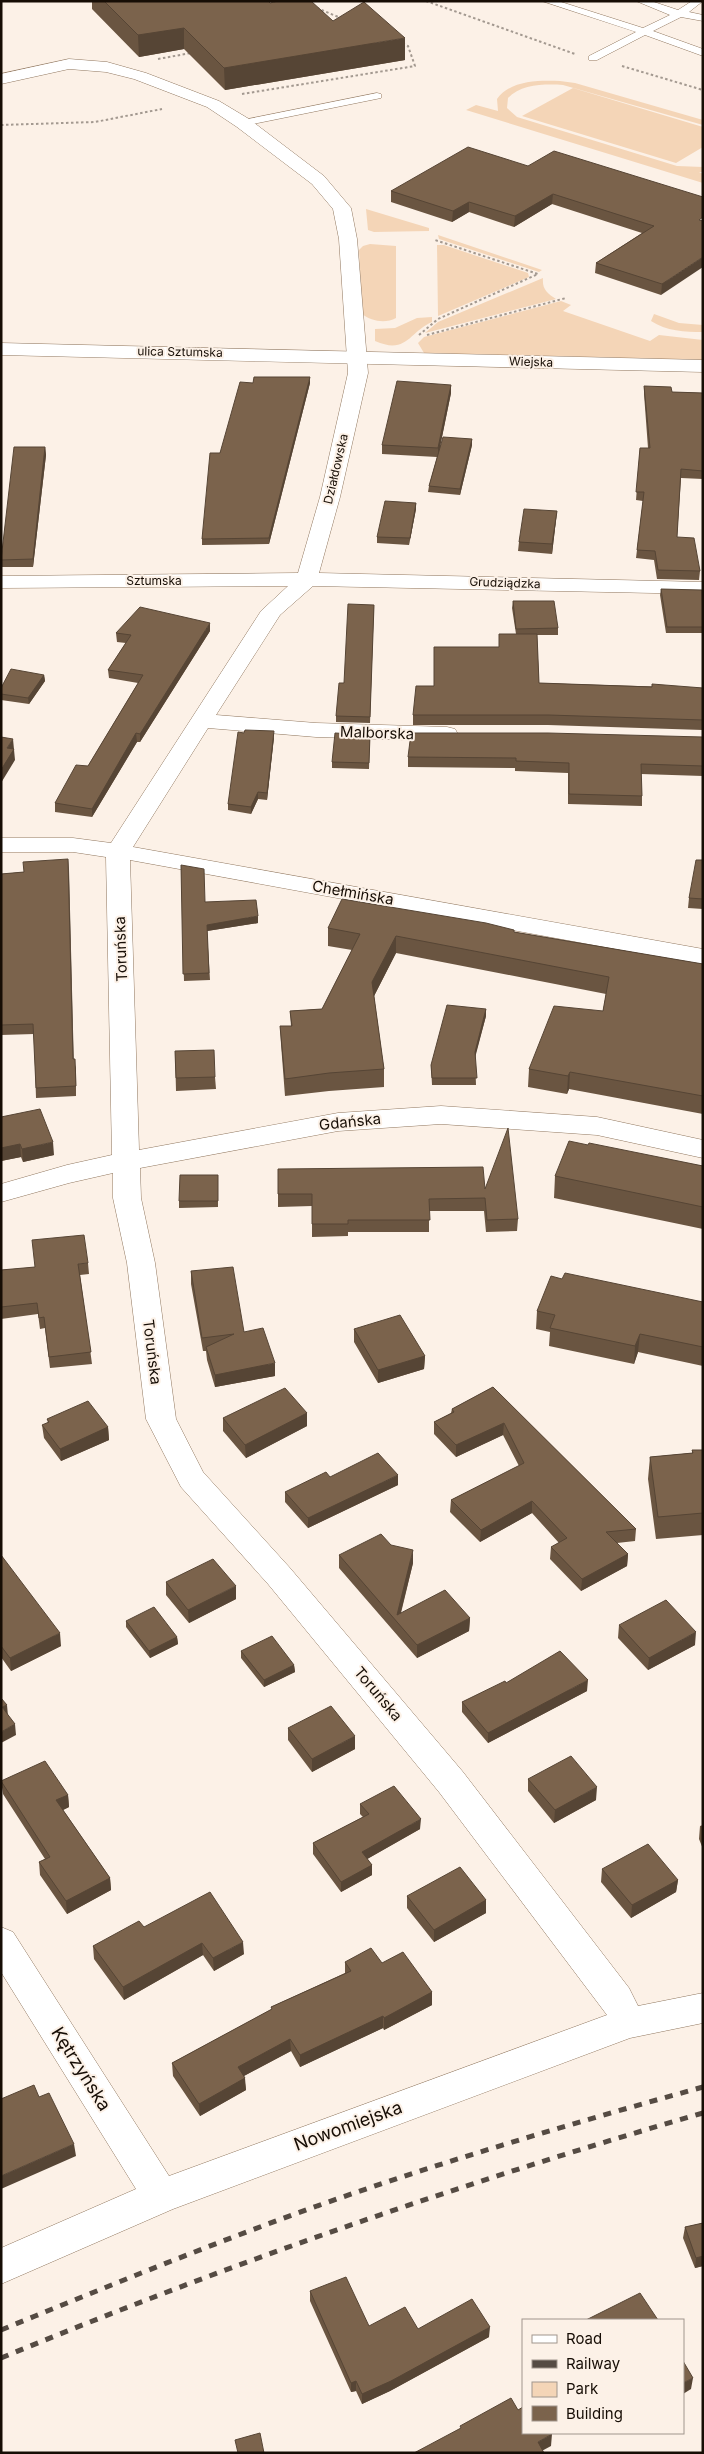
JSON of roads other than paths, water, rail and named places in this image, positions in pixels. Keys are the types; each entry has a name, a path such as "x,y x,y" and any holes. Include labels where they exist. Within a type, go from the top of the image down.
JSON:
{"street":[{"name":"Działdowska","path":"1,79 69,64 107,67 140,76 203,101 243,123 318,180 342,208 348,239 354,335 359,356 358,373 334,478 307,580"},
{"name":"ulica Sztumska","path":"1,349 359,356"},
{"name":"Wiejska","path":"359,356 703,366"},
{"name":"Grudziądzka","path":"307,580 360,579 703,588"},
{"name":"Sztumska","path":"1,582 307,580"},
{"path":"118,850 272,611 307,580"},
{"name":"Malborska","path":"202,721 316,730 464,734"},
{"name":"Chełmińska","path":"1,845 72,845 118,850 703,958"},
{"name":"Toruńska","path":"118,850 128,1162 127,1198 141,1263 160,1420 192,1479 279,1576 451,1782 617,1999 628,2024"},
{"name":"Gdańska","path":"1,1193 67,1174 190,1148 338,1122 441,1115 597,1126 703,1149"},
{"name":"Kętrzyńska","path":"1,1942 160,2196"},
{"name":"Nowomiejska","path":"1,2266 160,2196 628,2024 703,2008"}],"lane":[{"path":"547,1 645,32 703,53"},
{"path":"641,1 681,14 703,18"},
{"path":"593,58 681,14 699,1"},
{"path":"243,123 377,96"}],"railway":[{"path":"1,2330 277,2220 365,2189 509,2143 703,2087"},
{"path":"1,2358 174,2289 349,2226 525,2167 703,2113"}]}
